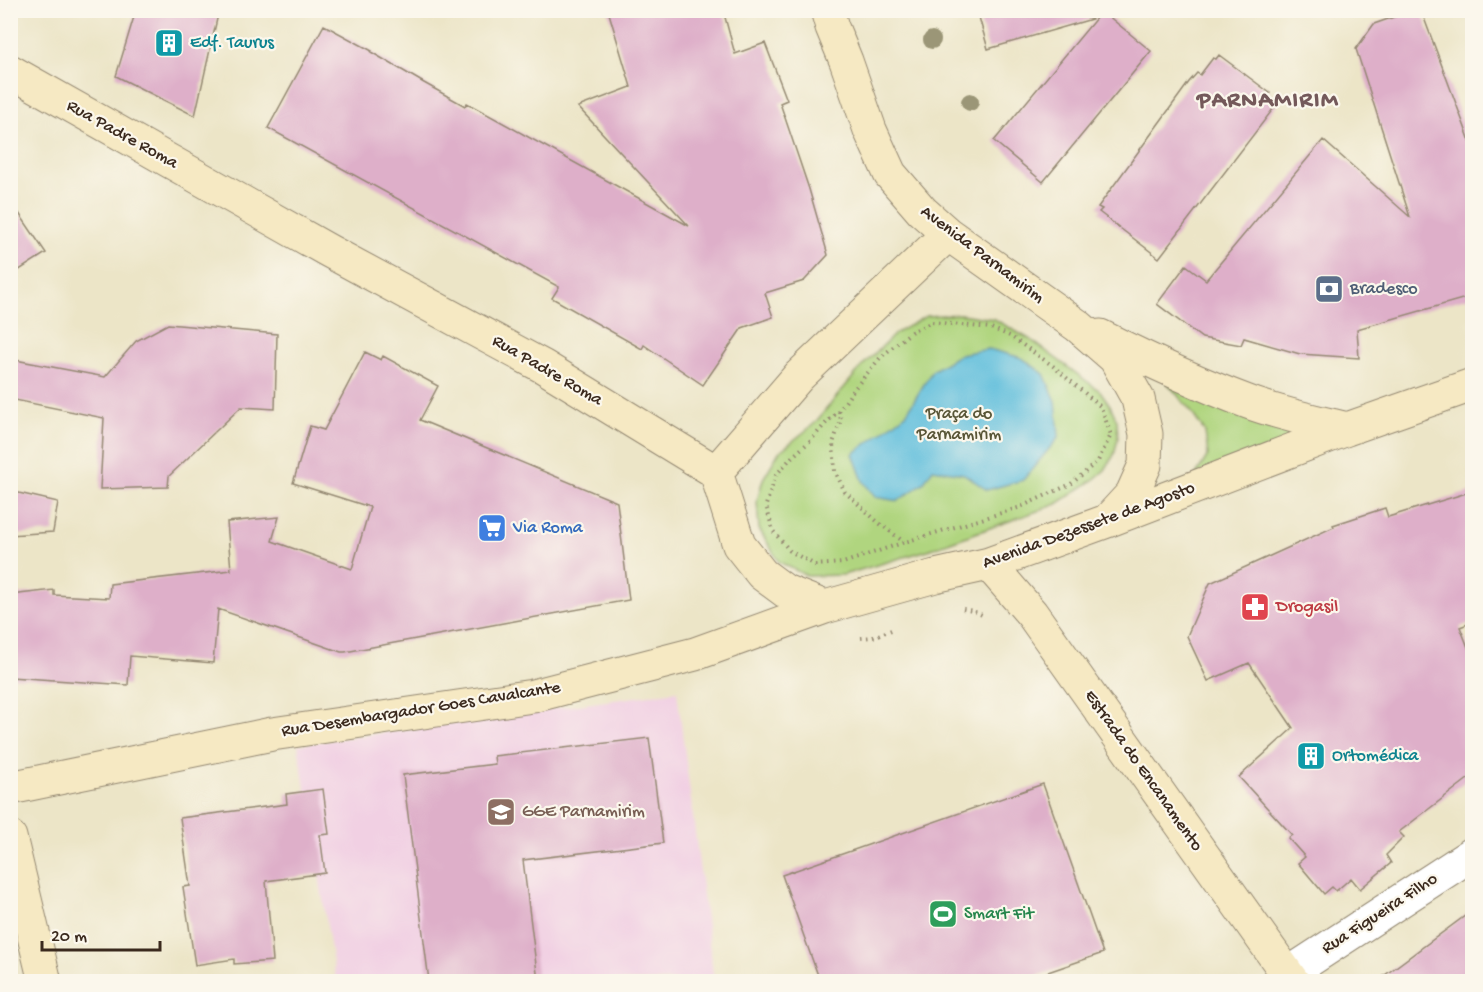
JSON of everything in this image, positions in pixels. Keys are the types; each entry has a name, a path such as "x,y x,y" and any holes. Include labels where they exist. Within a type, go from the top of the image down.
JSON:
{"main road":[{"name":"Avenida Parnamirim","path":"827,10 870,130 890,174 922,211 948,234 1077,326"},
{"name":"Rua Padre Roma","path":"10,71 328,251 544,367 716,472"},
{"path":"825,607 785,591 762,574 739,544 716,472 800,376 948,234"},
{"path":"1077,326 1170,370 1250,403 1347,429"},
{"path":"1077,326 1115,358 1138,399 1146,434 1145,465 1132,494 1107,521"},
{"name":"Avenida Dezessete de Agosto","path":"825,607 935,576 989,564 1347,429 1473,385"},
{"name":"Estrada do Encanamento","path":"989,564 1032,614 1291,978"},
{"name":"Rua Desembargador Goes Cavalcante","path":"10,788 272,734 533,696 695,654 825,607"},
{"path":"10,837 45,981"}],"street":[{"name":"Rua Figueira Filho","path":"1291,978 1473,854"}],"path":[{"path":"932,322 991,328 1010,336 1053,366 1101,407 1111,435 1098,461 1071,484 1018,508 843,563 814,565 790,551 773,531 766,504 776,475 839,411 881,357 911,332 932,322"},
{"path":"839,411 841,420 833,443 833,453 835,471 845,492 879,523 905,542"},
{"path":"825,607 839,634 853,639 873,637 902,626"},
{"path":"953,607 1003,621 1032,614"}],"shaded area":[{"name":"GGE Parnamirim","path":"677,691 714,981 336,981 298,745"}],"green space":[{"name":"Praça do Parnamirim","path":"960,314 994,319 1031,340 1100,391 1117,421 1118,438 1114,455 1105,470 1057,504 928,550 843,575 807,576 779,562 759,529 757,501 763,479 779,452 814,424 863,365 896,333 926,316"},
{"path":"1164,379 1311,432 1194,478 1208,455 1205,432"}],"water":[{"path":"989,349 1022,358 1044,374 1056,401 1059,437 1023,480 987,490 964,474 933,469 923,483 898,501 875,497 863,481 853,454 906,414 932,371 960,354"}],"building":[{"name":"Edf. Taurus","path":"136,10 219,10 195,116 116,76"},
{"path":"608,10 723,10 735,54 765,43 787,100 780,103 828,255 804,281 765,293 773,317 742,328 703,385 644,345 642,349 552,298 559,287 268,128 324,25 465,106 467,103 689,226 578,107 631,87"},
{"path":"977,10 1090,10 1092,19 988,49"},
{"path":"1414,10 1421,10 1473,149 1473,296 1357,329 1359,358 1300,354 1244,338 1241,345 1202,338 1157,304 1186,265 1206,280 1323,140 1410,217 1356,49 1374,24"},
{"path":"1102,11 1151,51 1043,182 994,141"},
{"path":"1219,55 1270,93 1267,96 1277,104 1159,258 1099,212 1102,209 1098,207 1189,82 1197,73 1200,75 1213,58 1216,59"},
{"path":"10,200 46,253 10,276"},
{"path":"168,324 277,334 275,409 241,407 169,476 168,487 100,489 104,418 10,399 10,359 105,377 136,341"},
{"path":"365,352 381,360 383,356 438,386 420,420 617,502 629,600 345,652 218,609 213,663 130,656 128,685 10,677 10,595 54,590 54,595 109,598 110,584 231,570 227,522 279,517 272,541 352,569 370,507 293,483 310,426 324,430"},
{"path":"10,491 58,502 53,532 10,535"},
{"path":"1473,491 1473,622 1460,627 1473,660 1473,775 1399,832 1404,837 1386,855 1391,863 1360,889 1351,878 1336,891 1332,887 1324,894 1298,863 1305,857 1288,838 1292,835 1239,777 1293,728 1249,663 1208,681 1187,636 1210,583 1334,527 1333,525 1385,508 1388,517"},
{"path":"649,738 663,843 523,860 538,981 429,981 403,775 495,764 494,756"},
{"name":"Smart Fit","path":"1043,784 1103,953 1022,981 820,981 782,875"},
{"path":"323,789 329,834 320,835 325,873 266,881 273,961 234,964 234,959 195,965 183,887 190,886 180,818 287,804 286,794"},
{"path":"1473,910 1473,981 1377,981"}],"place":[{"name":"Edf. Taurus","path":"169,43"},
{"name":"Bradesco","path":"1329,289"},
{"name":"Via Roma","path":"492,528"},
{"name":"Drogasil","path":"1255,607"},
{"name":"Ortomédica","path":"1311,756"},
{"name":"GGE Parnamirim","path":"501,812"},
{"name":"Smart Fit","path":"943,914"}],"district":[{"name":"PARNAMIRIM","path":"1268,101"}]}
